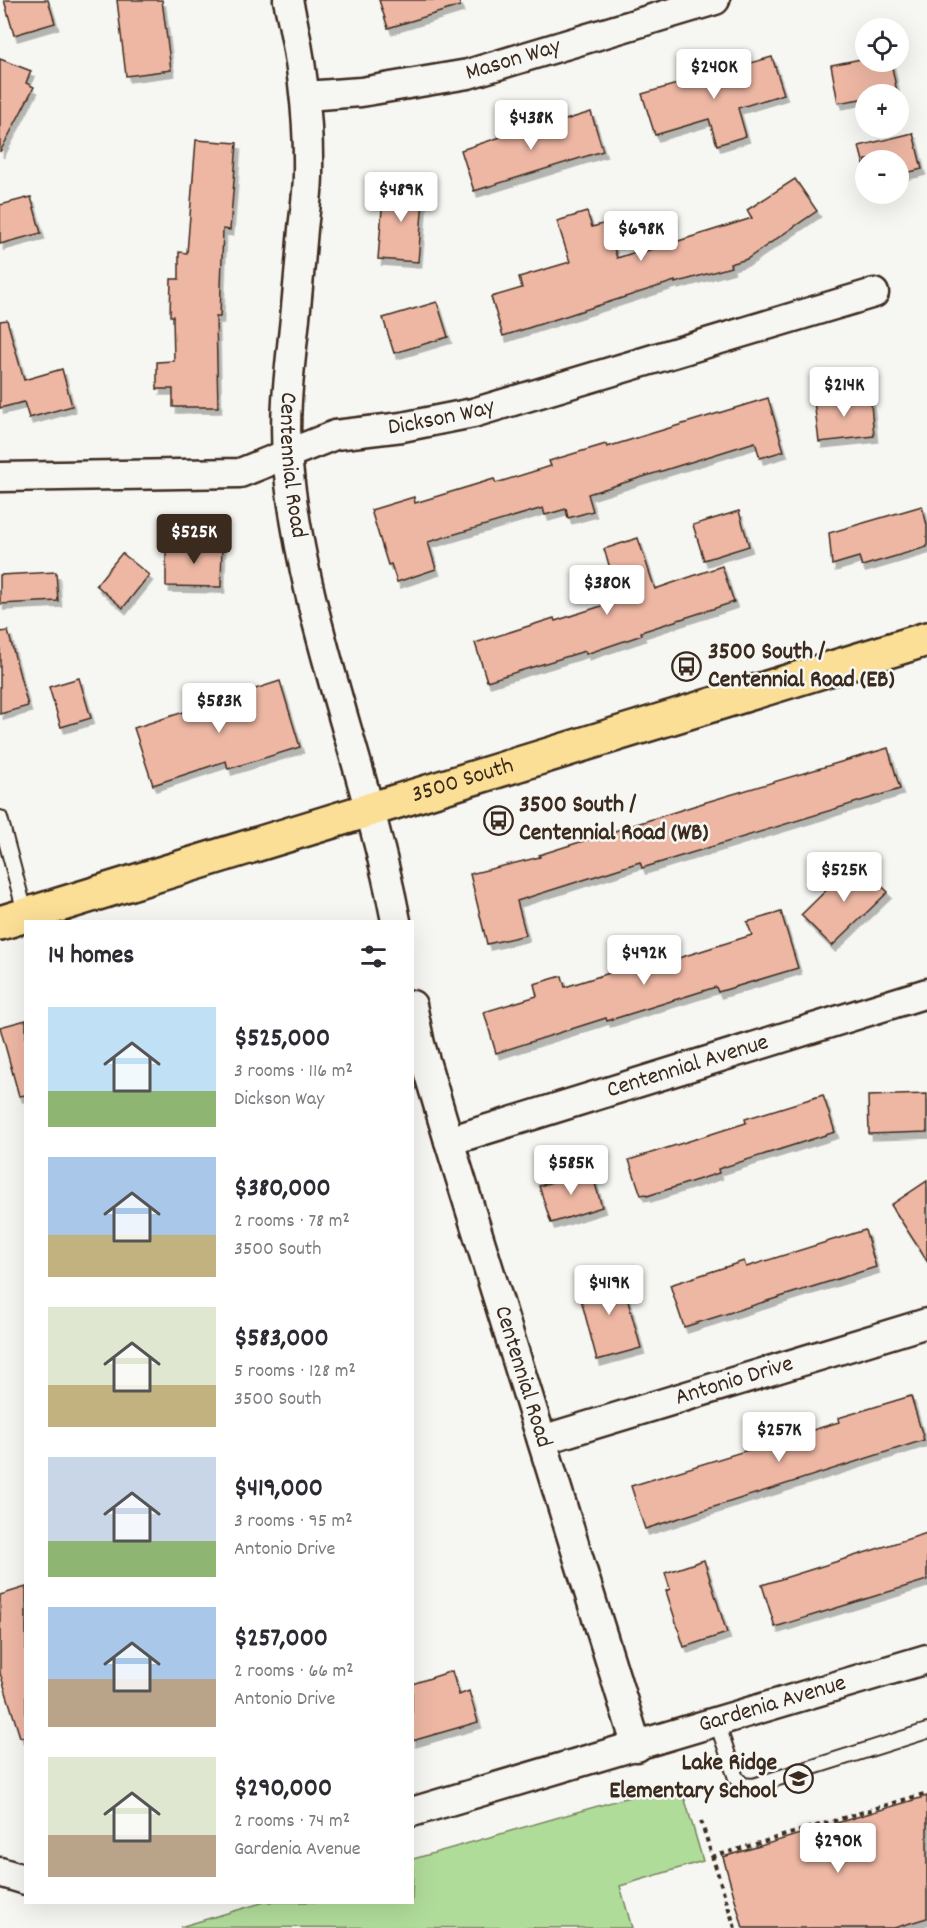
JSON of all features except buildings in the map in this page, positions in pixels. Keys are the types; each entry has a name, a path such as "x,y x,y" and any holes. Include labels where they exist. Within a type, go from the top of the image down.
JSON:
{"main road":[{"name":"3500 South","path":"13,920 927,639"}],"street":[{"name":"Centennial Road","path":"288,0 305,96 308,173 297,306 285,406 287,454 295,516 312,603 385,864 396,920"},
{"name":"Mason Way","path":"305,96 361,92 468,74 715,0"},
{"name":"Dickson Way","path":"0,477 240,473 335,435 473,413 874,293"},
{"name":"Centennial Avenue","path":"449,1141 927,993"},
{"name":"Centennial Road","path":"414,1015 420,1044 449,1141 637,1747"},
{"name":"Antonio Drive","path":"542,1440 927,1323"},
{"name":"Gardenia Avenue","path":"414,1811 927,1659"},
{"path":"0,1872 24,1879"}],"lane":[{"path":"0,818 13,920"},
{"path":"717,1723 736,1778 743,1785 753,1786 927,1731"}],"path":[{"path":"712,1857 927,1793"},
{"path":"701,1821 735,1928"}],"green space":[{"path":"671,1785 683,1793 703,1861 620,1886 632,1928 180,1927 258,1904 414,1904 414,1859"}],"place":[{"name":"3500 South / Centennial Road (EB)","path":"687,667"},
{"name":"3500 South / Centennial Road (WB)","path":"498,820"},
{"name":"Lake Ridge Elementary School","path":"798,1778"}]}
